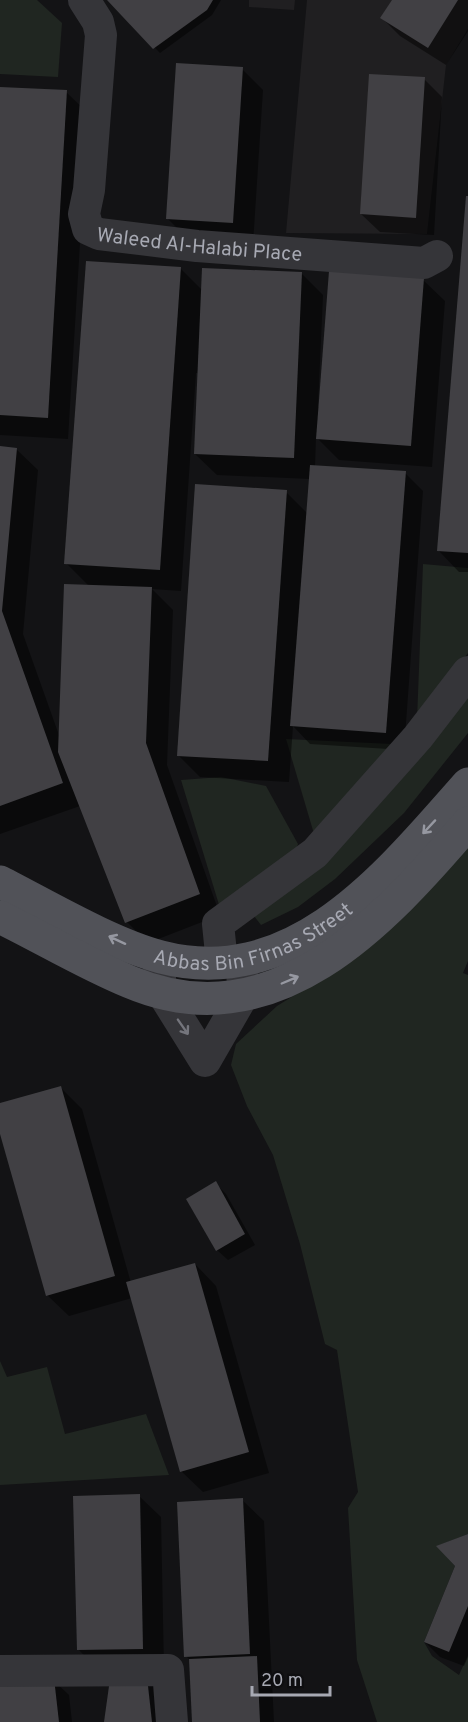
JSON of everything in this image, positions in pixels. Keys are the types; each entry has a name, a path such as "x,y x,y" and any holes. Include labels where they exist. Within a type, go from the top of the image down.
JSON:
{"main road":[{"name":"Abbas Bin Firnas Street","path":"0,882 133,947 161,957 181,962 232,962 280,951 309,936 336,918 384,874 468,784"},
{"name":"Abbas Bin Firnas Street","path":"0,917 130,982 188,997 243,995 274,987 305,974 333,957 394,901 468,823"}],"street":[{"name":"Waleed Al-Halabi Place","path":"84,0 98,22 101,35 89,190 84,214 88,230 99,234 196,246 424,263 437,256"},
{"path":"161,957 162,992 205,1061 243,995 218,924 315,853 417,737 468,672"},
{"path":"0,1671 168,1670 172,1722"}],"shaded area":[{"path":"0,0 37,0 62,23 58,77 0,74"},
{"path":"249,0 295,0 294,10 249,7"},
{"path":"307,0 468,0 468,29 446,65 427,234 286,233"},
{"path":"423,564 468,568 468,653 417,720"},
{"path":"468,686 468,733 404,813 335,879 298,907 261,925 250,911"},
{"path":"286,739 393,744 317,844"},
{"path":"221,777 266,786 298,844 290,867 220,908 181,780"},
{"path":"468,844 468,961 463,973 468,975 468,1534 437,1546 455,1566 424,1642 432,1656 459,1675 468,1655 468,1722 377,1722 357,1660 348,1508 358,1492 337,1350 325,1344 300,1244 273,1155 247,1106 231,1065 236,1044 277,1006 340,967"},
{"path":"0,1361 7,1377 47,1367 65,1434 146,1414 169,1475 0,1485"}],"building":[{"path":"107,0 213,0 207,10 153,49"},
{"path":"392,0 458,0 428,48 380,18"},
{"path":"176,63 243,67 233,223 166,219"},
{"path":"369,74 425,77 416,218 360,214"},
{"path":"0,87 67,90 48,418 0,415"},
{"path":"466,196 468,196 468,553 437,551"},
{"path":"86,261 181,267 160,570 64,564"},
{"path":"202,268 302,272 294,458 194,454"},
{"path":"329,271 424,278 411,446 316,439"},
{"path":"0,446 17,448 2,611 63,783 0,806"},
{"path":"310,465 406,471 386,733 290,726"},
{"path":"195,484 287,490 268,761 177,756"},
{"path":"64,584 152,587 146,743 200,894 125,923 58,752"},
{"path":"61,1086 115,1276 46,1296 0,1134 0,1103"},
{"path":"216,1181 245,1234 216,1251 186,1199"},
{"path":"195,1263 249,1452 180,1472 126,1282"},
{"path":"140,1494 143,1649 77,1650 73,1496"},
{"path":"243,1498 250,1654 184,1657 177,1502"},
{"path":"468,1534 468,1606 449,1652 424,1642 455,1566 436,1546"},
{"path":"257,1656 260,1722 192,1722 189,1659"},
{"path":"147,1677 152,1722 104,1722 110,1679"},
{"path":"54,1678 59,1722 0,1722 0,1686"}]}
